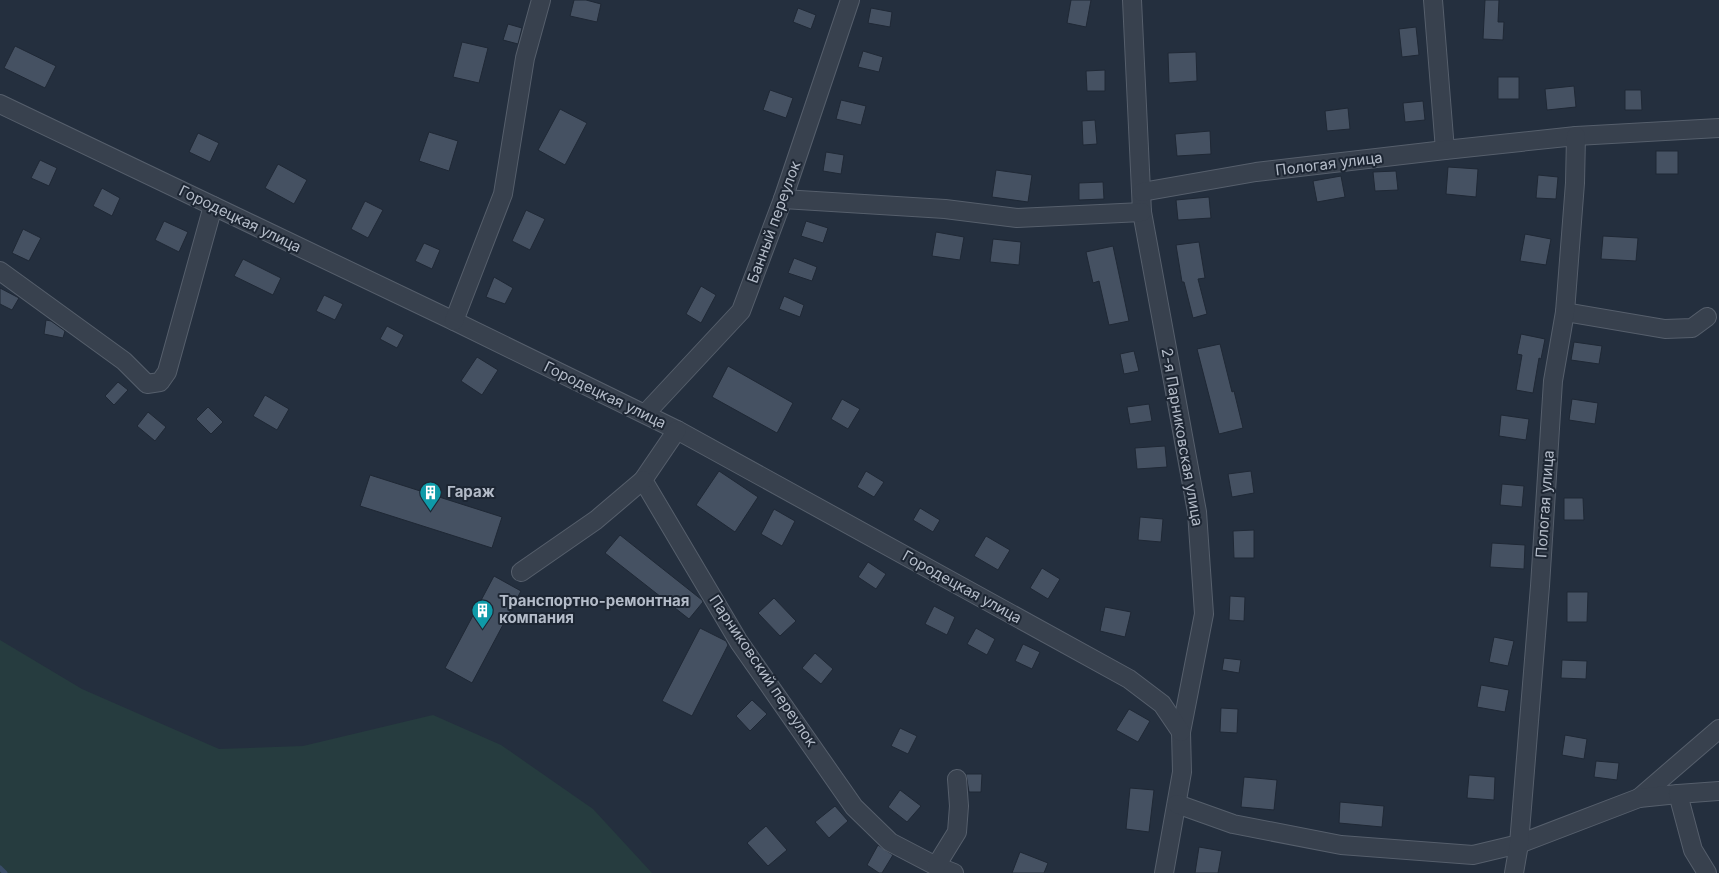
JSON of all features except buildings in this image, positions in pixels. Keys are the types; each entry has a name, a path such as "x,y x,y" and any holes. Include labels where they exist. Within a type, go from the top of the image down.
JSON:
{"street":[{"path":"454,321 503,194 525,58 541,0"},
{"name":"Банный переулок","path":"645,414 741,311 783,199 850,0"},
{"name":"2-я Парниковская улица","path":"1132,0 1142,212 1197,512 1204,614 1181,732 1182,772 1164,873"},
{"path":"1432,0 1445,150"},
{"name":"Городецкая улица","path":"0,104 677,430 1129,679 1162,704 1181,732"},
{"name":"Пологая улица","path":"1142,192 1256,172 1445,150 1576,136 1719,128"},
{"name":"Пологая улица","path":"1514,873 1519,844 1540,586 1553,381 1565,312 1575,183 1576,136"},
{"path":"783,199 945,209 1017,218 1142,212"},
{"path":"0,271 124,361 147,384 160,382 167,372 213,206"},
{"path":"1565,312 1665,328 1692,328 1707,317"},
{"path":"521,572 596,520 643,480 677,430"},
{"name":"Парниковский переулок","path":"643,480 740,642 854,807 890,842 936,866 954,873"},
{"path":"1639,798 1719,729"},
{"path":"936,866 957,832 959,806 957,779"},
{"path":"1177,804 1233,824 1341,845 1473,855 1519,844 1639,798 1719,791"},
{"path":"1678,794 1693,850 1707,873"}],"green space":[{"path":"0,640 82,689 219,749 303,746 433,715 501,745 593,809 652,873 0,873"}],"waterway":[{"path":"0,868 5,873"}],"place":[{"name":"Гараж","path":"431,511"},
{"name":"Транспортно-ремонтная компания","path":"483,629"}]}
